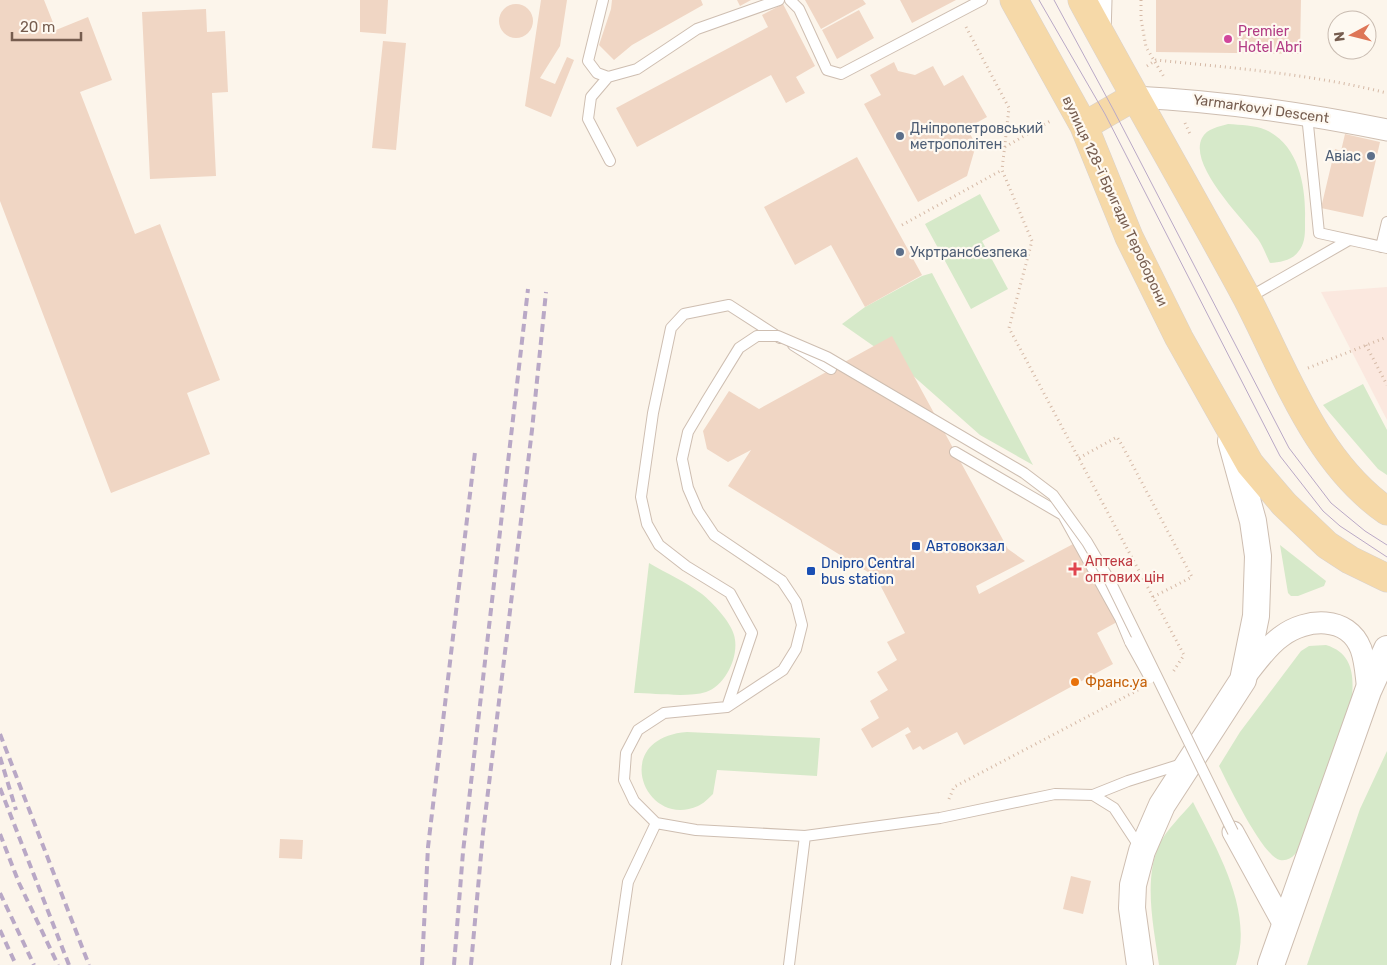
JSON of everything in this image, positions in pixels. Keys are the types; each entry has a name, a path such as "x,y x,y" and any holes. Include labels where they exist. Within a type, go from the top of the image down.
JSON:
{"main road":[{"name":"вулиця 128-ї Бригади Тероборони","path":"1014,0 1084,126 1129,237 1180,338 1222,413"},
{"path":"1082,0 1247,298 1294,394 1320,438 1358,486 1387,511"},
{"path":"1084,126 1134,97"},
{"path":"1222,413 1250,464 1284,504 1327,545 1350,560 1387,578"}],"street":[{"path":"1100,35 1101,0"},
{"name":"Yarmarkovyi Descent","path":"1134,97 1240,104 1307,114 1387,130"},
{"name":"вулиця 128-ї Бригади Тероборони","path":"1140,965 1132,900 1133,885 1142,851 1162,806 1197,771 1243,680 1256,616 1258,556 1253,522 1244,484 1222,413"},
{"path":"1243,680 1267,649 1281,636 1309,623 1324,622 1338,625 1360,647 1365,664 1368,691"},
{"path":"1271,965 1368,691 1387,649"},
{"path":"1233,832 1284,925"}],"lane":[{"path":"603,0 588,62 598,73 608,77"},
{"path":"610,161 588,119 591,97 608,77 637,69 697,29 779,0"},
{"path":"790,0 799,9 827,70 841,74 982,0"},
{"path":"1307,114 1319,233 1384,248 1387,222"},
{"path":"1247,298 1349,240"},
{"path":"727,707 752,632 730,593 686,566 659,545 647,524 641,497 654,404 670,328 684,314 729,305 831,369"},
{"path":"757,336 778,336 827,357 1024,473 1053,495 1087,542 1110,581 1197,771 1128,781 1093,795 1055,794 940,818 805,836 696,830 656,823 634,801 624,780 626,753 638,730 664,713 727,707 783,670 796,649 802,625 796,602 782,581 714,534 698,511 688,488 682,459 688,432 739,348 757,336"},
{"path":"955,452 1063,515 1120,618 1130,642 1197,771 1233,832"},
{"path":"1093,795 1114,808 1142,851"},
{"path":"616,965 628,882 656,823"},
{"path":"789,965 805,836"}],"path":[{"path":"1141,0 1141,19 1146,47 1156,60 1276,72 1344,82 1387,93"},
{"path":"958,14 1009,108 1002,170 1032,241 1009,328 1184,654 1176,670 1167,675"},
{"path":"902,225 1002,170"},
{"path":"1315,365 1387,337"},
{"path":"1366,344 1387,385"},
{"path":"1079,458 1117,437 1192,576 1153,597"},
{"path":"940,818 954,787 1141,688"}],"shaded area":[{"path":"1387,287 1387,420 1321,292"}],"green space":[{"path":"1228,124 1252,126 1266,130 1277,137 1293,156 1302,181 1305,232 1301,248 1289,259 1270,263 1258,239 1219,191 1203,162 1200,149 1202,138 1214,128"},
{"path":"980,194 1000,231 982,241 1008,289 971,309 925,224"},
{"path":"932,273 1033,465 980,435 902,366 842,324 865,307 922,276"},
{"path":"1363,384 1387,430 1387,475 1378,469 1323,405"},
{"path":"1280,545 1326,581 1324,586 1298,596 1291,596 1288,593"},
{"path":"649,563 702,594 721,613 732,630 735,651 730,668 720,683 706,692 680,695 634,693"},
{"path":"1326,645 1341,653 1350,665 1352,697 1303,842 1291,858 1280,860 1273,856 1256,834 1219,766 1240,732 1301,651 1309,646"},
{"path":"687,732 820,738 817,776 717,770 713,794 702,804 679,810 663,805 650,795 643,780 642,764 648,749 663,738"},
{"path":"1387,751 1387,965 1307,965 1360,809"},
{"path":"1193,802 1222,860 1237,902 1240,944 1236,965 1159,965 1151,905 1154,859 1166,833"}],"building":[{"path":"0,0 44,0 56,30 88,17 112,80 80,92 135,234 160,224 220,380 187,393 210,454 111,493 0,201"},
{"path":"360,0 388,0 386,34 360,32"},
{"path":"541,0 567,0 560,46 540,78 555,84 567,57 574,60 551,117 525,106"},
{"path":"612,0 701,0 703,5 632,45 614,60 599,45 611,9"},
{"path":"737,0 751,0 740,6"},
{"path":"805,0 863,0 866,4 821,29"},
{"path":"900,0 956,0 912,23"},
{"name":"Premier Hotel Abri","path":"1156,0 1301,0 1300,54 1156,52"},
{"path":"516,4 523,5 528,9 532,14 532,28 528,33 523,37 516,38 509,37 504,33 500,28 499,21 500,14 504,9 509,5"},
{"path":"783,4 815,66 796,77 805,93 786,103 771,75 637,147 616,108 768,27 762,15"},
{"path":"206,9 207,32 225,31 228,92 212,93 216,176 150,179 142,12"},
{"path":"859,10 874,38 837,59 822,30"},
{"path":"383,41 406,43 396,150 372,148"},
{"path":"894,62 898,71 915,75 933,66 944,86 963,75 987,117 967,128 976,145 967,176 918,202 864,104 881,95 870,75"},
{"path":"1345,134 1380,142 1363,217 1321,208 1335,149 1341,151"},
{"path":"857,157 922,275 865,307 831,245 795,265 764,207"},
{"name":"Автовокзал","path":"892,336 1008,549 1025,561 976,586 979,594 1075,543 1117,622 1097,633 1113,664 964,745 957,732 923,750 920,746 913,750 905,735 911,732 908,727 872,748 861,729 879,718 870,701 888,690 877,672 897,660 887,642 905,633 876,577 728,486 751,450 728,462 707,449 703,431 729,391 759,409"},
{"path":"280,839 303,840 302,859 279,858"},
{"path":"1071,876 1091,881 1083,914 1063,909"}],"tram line":[{"path":"1039,0 1105,114 1280,456 1323,511 1340,526 1387,557"},
{"path":"1054,0 1113,109 1289,448 1331,503 1365,531 1387,545"}],"railway":[{"path":"454,965 463,852 528,289"},
{"path":"471,965 483,833 532,430 546,292"},
{"path":"422,965 428,847 475,452"},
{"path":"0,734 89,965"},
{"path":"0,757 16,810"},
{"path":"0,788 69,965"},
{"path":"0,834 19,883 58,965"},
{"path":"0,893 34,965"},
{"path":"0,930 16,965"}],"place":[{"name":"Premier Hotel Abri","path":"1228,39"},
{"name":"Дніпропетровський метрополітен","path":"900,136"},
{"name":"Авіас","path":"1371,156"},
{"name":"Укртрансбезпека","path":"900,252"},
{"name":"Автовокзал","path":"916,546"},
{"name":"Аптека оптових цін","path":"1075,569"},
{"name":"Dnipro Central bus station","path":"811,571"},
{"name":"Франс.уа","path":"1075,682"}]}
